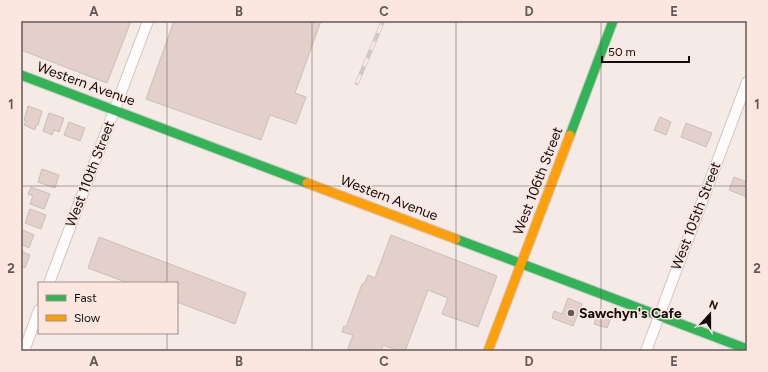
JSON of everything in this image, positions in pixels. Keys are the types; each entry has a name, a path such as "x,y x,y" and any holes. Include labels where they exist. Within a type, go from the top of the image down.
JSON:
{"street":[{"name":"West 110th Street","path":"49,282 148,21"},
{"name":"West 106th Street","path":"488,351 613,21"},
{"name":"Western Avenue","path":"21,75 115,109 522,264 660,314 747,349"},
{"name":"West 105th Street","path":"646,351 747,82"},
{"path":"24,351 38,313"}],"building":[{"path":"21,21 131,21 107,83 21,50"},
{"path":"174,21 321,21 295,93 306,97 296,124 270,115 261,140 146,99"},
{"path":"28,106 42,111 35,130 24,125"},
{"path":"49,113 64,118 59,132 54,130 52,135 43,131"},
{"path":"660,117 671,122 666,135 654,130"},
{"path":"69,122 85,128 80,141 64,135"},
{"path":"686,123 712,133 706,147 681,137"},
{"path":"42,169 59,175 55,188 38,182"},
{"path":"734,177 747,182 747,197 729,190"},
{"path":"31,187 50,194 44,209 30,204 33,196 28,194"},
{"path":"30,209 46,215 41,229 25,223"},
{"path":"21,229 34,235 29,248 21,244"},
{"path":"391,235 497,276 478,327 442,314 448,298 428,290 405,351 399,351 383,345 381,351 347,351 353,335 342,332 344,326 346,327 362,284 364,284 368,275 375,278"},
{"path":"99,237 246,293 235,324 178,302 178,282 125,282 88,268"},
{"path":"21,251 30,255 25,268 21,267"},
{"name":"Sawchyn's Cafe","path":"568,298 582,304 573,326 552,318 554,311 562,314"},
{"path":"599,310 612,315 607,328 594,324"}],"railway":[{"path":"357,83 383,21"}],"traffic: fast":[{"path":"570,135 613,21"},
{"path":"21,75 307,183"},
{"path":"456,239 747,349"}],"traffic: slow":[{"path":"488,351 570,135"},
{"path":"307,183 456,239"}],"place":[{"name":"Sawchyn's Cafe","path":"571,313"}]}
